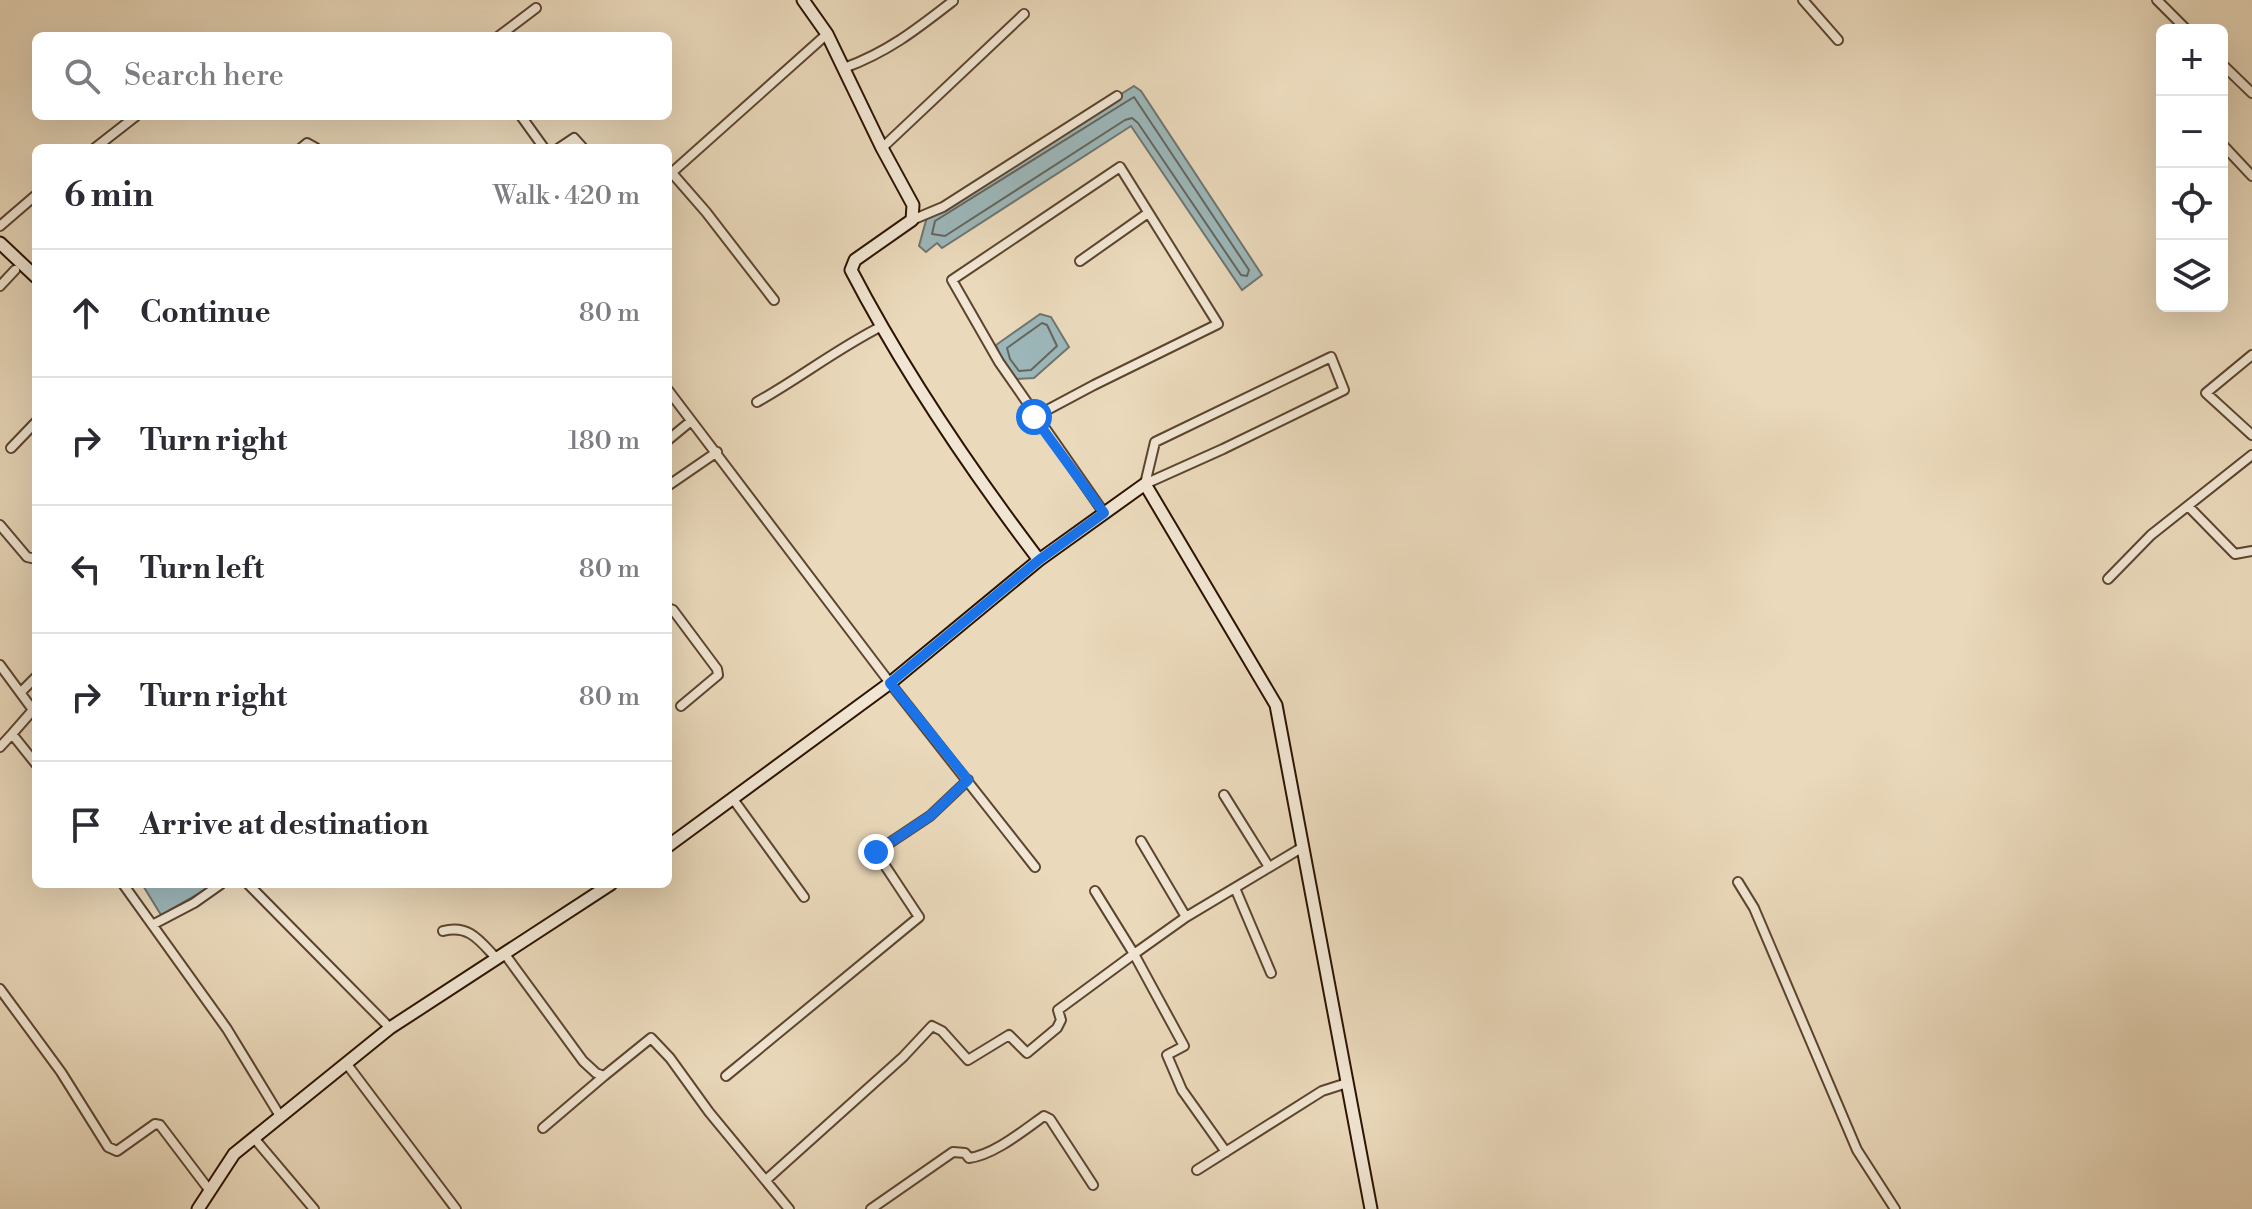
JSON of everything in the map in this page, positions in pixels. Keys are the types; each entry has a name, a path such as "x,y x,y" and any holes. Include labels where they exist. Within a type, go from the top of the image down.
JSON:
{"street":[{"path":"803,0 827,34 913,205 912,220"},
{"path":"1803,0 1838,40"},
{"path":"2157,0 2181,24"},
{"path":"844,68 875,57 910,35 953,1"},
{"path":"504,32 536,8"},
{"path":"882,148 1024,14"},
{"path":"672,172 827,34"},
{"path":"2228,70 2252,93"},
{"path":"1039,560 945,428 851,270 855,260 912,220 943,207 1117,96"},
{"path":"100,144 131,120"},
{"path":"524,120 541,144"},
{"path":"2228,150 2252,176"},
{"path":"1034,417 1218,324 1120,167 952,280 1034,417 1104,513"},
{"path":"672,176 706,212 774,300"},
{"path":"0,226 32,198"},
{"path":"1080,261 1148,213"},
{"path":"0,243 32,273"},
{"path":"0,286 15,270"},
{"path":"757,402 882,326"},
{"path":"2252,355 2206,393 2252,435"},
{"path":"672,843 890,683 1039,560 1145,484 1344,390 1331,357 1155,442 1145,484 1276,705 1371,1209"},
{"path":"672,395 890,683 1035,867"},
{"path":"672,437 691,421"},
{"path":"11,448 32,426"},
{"path":"672,483 717,452"},
{"path":"2108,579 2151,535 2252,455"},
{"path":"2188,506 2235,554 2252,551"},
{"path":"0,525 27,557 32,558"},
{"path":"672,610 717,669 718,675 681,706"},
{"path":"0,665 32,708"},
{"path":"22,691 32,681"},
{"path":"0,747 32,711"},
{"path":"12,734 32,759"},
{"path":"726,1076 919,917 876,852 930,816 968,780"},
{"path":"1224,795 1269,867"},
{"path":"733,799 804,897"},
{"path":"1141,841 1186,917"},
{"path":"766,1180 894,1066 932,1026 942,1031 968,1060 1009,1035 1027,1053 1057,1028 1061,1020 1058,1010 1186,917 1303,847"},
{"path":"1738,882 1754,908 1857,1150 1895,1209"},
{"path":"126,888 227,1029 280,1116"},
{"path":"154,924 215,888"},
{"path":"252,888 390,1028"},
{"path":"198,1209 234,1154 390,1028 605,888"},
{"path":"1235,888 1271,973"},
{"path":"1095,891 1134,954 1184,1046 1167,1055 1182,1090 1226,1152"},
{"path":"443,931 460,928 469,931 500,956 583,1061 604,1076"},
{"path":"0,989 61,1072 108,1147 117,1151 155,1124 160,1125 210,1191"},
{"path":"543,1128 651,1038 789,1209"},
{"path":"346,1063 456,1209"},
{"path":"1197,1170 1322,1091 1347,1083"},
{"path":"871,1209 953,1152 965,1153 969,1158 978,1157 1010,1140 1044,1116 1050,1119 1093,1185"},
{"path":"254,1138 314,1209"}],"water":[{"path":"1134,86 1141,91 1262,275 1242,290 1131,126 942,248 937,243 926,252 919,246 927,217"},
{"path":"1040,314 1051,317 1069,347 1034,378 1015,379 1003,363 996,345"},
{"path":"144,888 208,888 161,915"}],"route":[{"path":"876,852 930,816 968,780 890,683 1039,560 1104,513 1034,417"}]}
